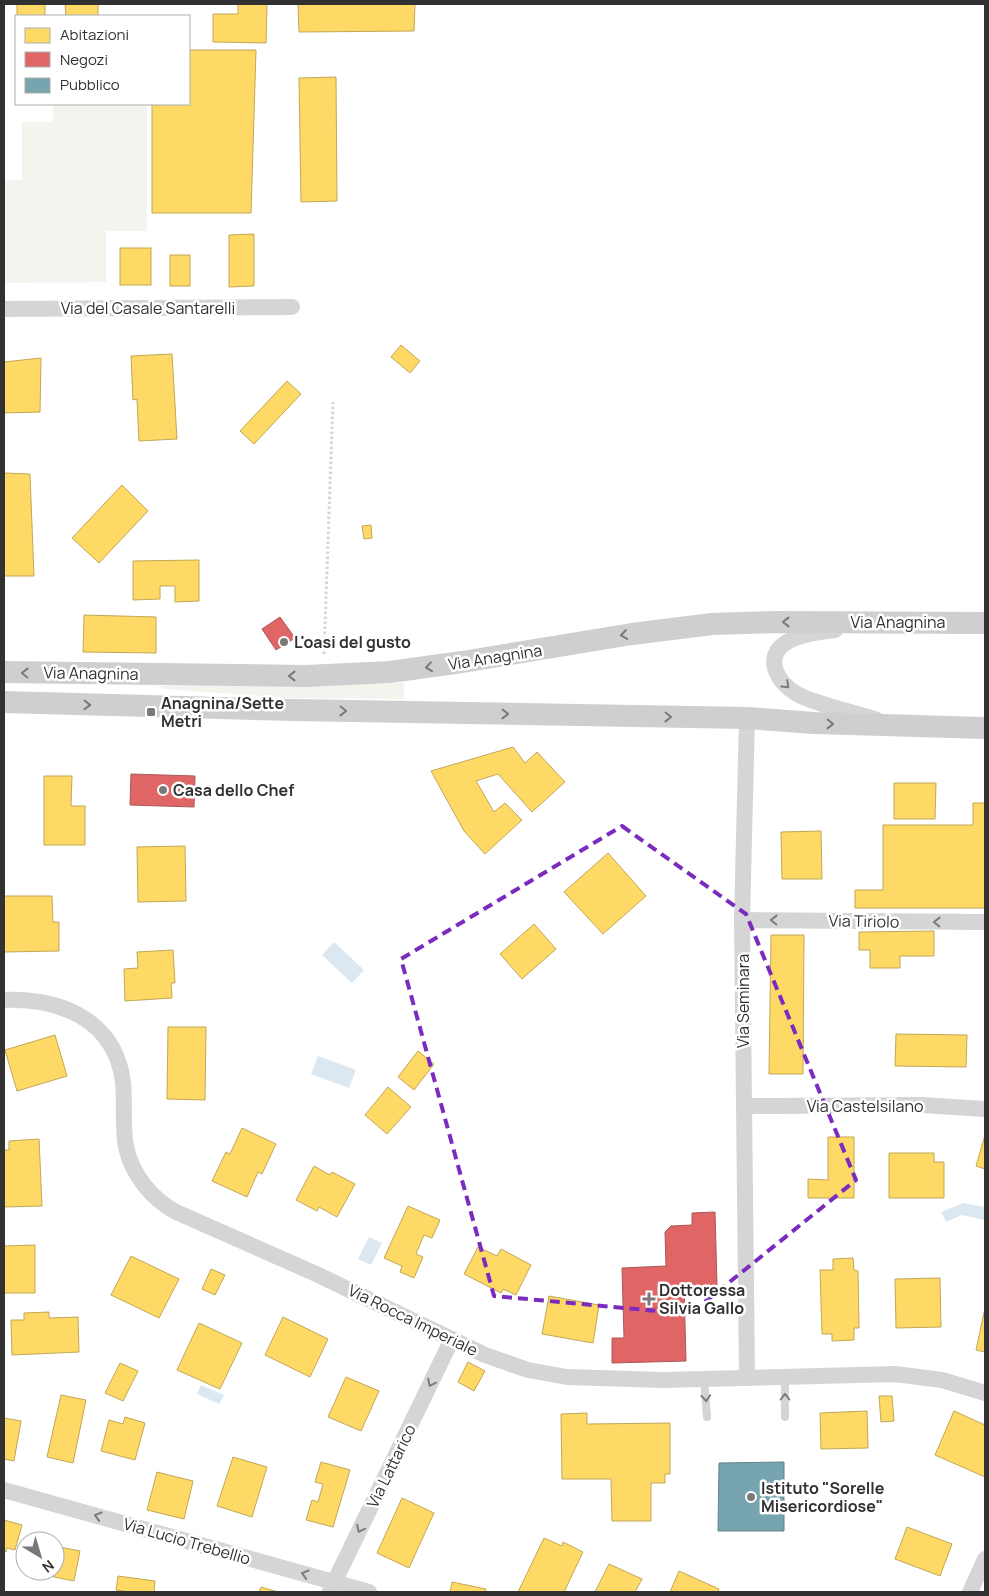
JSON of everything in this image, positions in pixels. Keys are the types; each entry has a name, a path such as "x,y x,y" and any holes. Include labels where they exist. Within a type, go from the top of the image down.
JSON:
{"main road":[{"name":"Via Anagnina","path":"4,672 250,676 390,672 632,634 712,624 776,622 985,623"},
{"name":"Via Anagnina","path":"4,702 294,710 747,718 814,724 985,728"}],"street":[{"name":"Via del Casale Santarelli","path":"4,309 292,307"},
{"path":"895,726 795,693 782,681 776,672 774,662 777,653 785,643 814,633 939,622"},
{"name":"Via Seminara","path":"747,718 742,920 747,1378"},
{"name":"Via Tiriolo","path":"742,920 985,922"},
{"name":"Via Rocca Imperiale","path":"4,1000 26,1000 58,1006 84,1018 104,1034 120,1065 125,1141 129,1156 143,1183 162,1204 314,1273 496,1360 536,1372 567,1377 663,1380 895,1374 942,1380 985,1393"},
{"name":"Via Castelsilano","path":"744,1106 921,1105 985,1109"},
{"name":"Via Lattarico","path":"332,1587 452,1339"},
{"name":"Via Lucio Trebellio","path":"4,1490 332,1587 369,1592"},
{"path":"970,1592 985,1559"}],"lane":[{"path":"785,1377 786,1417"},
{"path":"704,1379 707,1417"}],"path":[{"path":"323,675 333,402"}],"highlighted area":[{"path":"622,826 746,914 856,1180 690,1314 494,1296 401,959"}],"shaded area":[{"path":"53,105 147,105 147,231 106,231 106,282 4,283 4,180 22,180 22,122 53,122"},
{"path":"404,683 404,699 287,698 165,689 159,686"},
{"path":"334,942 364,970 352,983 322,955"},
{"path":"318,1056 356,1070 349,1088 311,1074"},
{"path":"963,1203 985,1207 984,1220 962,1215 946,1222 941,1212"},
{"path":"369,1237 382,1243 371,1265 358,1259"},
{"path":"201,1385 224,1395 219,1404 197,1394"}],"building: Abitazioni":[{"path":"17,4 45,4 45,15 17,15"},
{"path":"65,4 98,4 98,15 66,15"},
{"path":"238,4 267,4 266,43 213,42 213,14 238,14"},
{"path":"298,4 415,4 414,31 299,32"},
{"path":"190,50 256,50 251,213 152,213 152,105 190,105"},
{"path":"336,77 337,201 301,202 299,78"},
{"path":"254,234 254,286 229,287 229,235"},
{"path":"120,248 151,248 151,285 120,285"},
{"path":"170,255 190,255 190,286 170,286"},
{"path":"401,345 420,361 410,373 391,357"},
{"path":"172,354 177,439 139,441 137,399 133,400 131,356"},
{"path":"41,358 40,412 4,413 4,362"},
{"path":"287,381 301,394 254,444 240,431"},
{"path":"4,473 30,474 34,576 4,576"},
{"path":"122,485 148,511 99,563 72,538"},
{"path":"371,525 372,538 364,539 362,526"},
{"path":"199,560 199,601 175,602 175,586 160,586 160,599 133,600 133,561"},
{"path":"84,615 156,617 156,653 83,652"},
{"path":"513,747 525,763 537,752 565,782 532,812 498,774 476,781 494,812 505,803 522,820 485,854 464,831 431,771"},
{"path":"44,776 72,776 71,806 85,806 85,845 44,845"},
{"path":"894,783 936,783 935,819 894,819"},
{"path":"973,803 985,803 985,908 855,908 855,890 883,890 883,825 973,825"},
{"path":"821,831 822,879 782,879 781,832"},
{"path":"185,846 186,901 138,902 137,847"},
{"path":"608,853 646,896 603,934 564,892"},
{"path":"4,896 52,896 53,922 59,922 59,951 4,952"},
{"path":"534,924 556,949 522,979 500,954"},
{"path":"934,931 934,956 900,956 900,968 870,968 870,950 859,950 859,932"},
{"path":"771,935 804,935 803,1074 769,1074"},
{"path":"173,950 175,983 171,983 172,998 125,1001 124,969 138,968 137,952"},
{"path":"168,1027 206,1027 205,1100 167,1099"},
{"path":"896,1034 967,1035 966,1067 895,1066"},
{"path":"55,1035 67,1076 17,1091 5,1050"},
{"path":"418,1051 434,1064 414,1090 398,1077"},
{"path":"388,1087 411,1107 387,1134 365,1115"},
{"path":"242,1128 276,1144 262,1174 258,1172 247,1197 212,1181 226,1152 230,1154"},
{"path":"985,1135 985,1169 976,1166"},
{"path":"828,1137 854,1137 854,1198 808,1198 808,1179 828,1180"},
{"path":"39,1139 42,1206 4,1207 4,1150 9,1150 9,1141"},
{"path":"889,1153 934,1153 934,1162 944,1162 944,1198 889,1198"},
{"path":"314,1166 330,1175 332,1172 355,1184 337,1217 319,1207 317,1211 296,1200"},
{"path":"408,1206 440,1220 432,1238 424,1235 416,1254 423,1257 414,1278 400,1272 402,1266 384,1258"},
{"path":"35,1245 35,1293 4,1293 4,1246"},
{"path":"478,1247 497,1256 501,1249 531,1265 516,1295 503,1289 501,1293 464,1274"},
{"path":"131,1256 179,1279 159,1318 111,1295"},
{"path":"853,1258 854,1270 858,1271 859,1328 854,1328 854,1340 832,1341 832,1334 822,1334 820,1270 833,1270 833,1259"},
{"path":"211,1269 225,1275 215,1295 202,1289"},
{"path":"940,1278 941,1327 896,1328 895,1279"},
{"path":"549,1296 599,1305 593,1343 542,1334"},
{"path":"985,1308 985,1352 976,1350"},
{"path":"49,1312 49,1318 78,1317 79,1352 12,1355 11,1320 24,1320 24,1313"},
{"path":"283,1317 328,1339 310,1377 265,1355"},
{"path":"199,1323 242,1343 220,1389 177,1370"},
{"path":"468,1362 485,1371 474,1391 458,1382"},
{"path":"120,1363 138,1371 123,1401 105,1393"},
{"path":"346,1377 379,1391 361,1431 328,1417"},
{"path":"61,1395 86,1400 73,1463 47,1457"},
{"path":"879,1396 892,1396 894,1421 881,1422"},
{"path":"867,1411 868,1448 821,1449 820,1413"},
{"path":"954,1411 985,1425 985,1477 935,1455"},
{"path":"587,1413 587,1424 670,1423 670,1474 665,1474 665,1483 651,1483 651,1521 612,1521 611,1479 562,1479 561,1414"},
{"path":"125,1417 145,1423 135,1460 101,1451 109,1420 123,1424"},
{"path":"4,1418 21,1421 14,1461 4,1459"},
{"path":"233,1457 267,1467 252,1517 217,1506"},
{"path":"321,1462 350,1470 333,1527 306,1520 312,1500 318,1502 323,1484 315,1482"},
{"path":"157,1472 193,1481 184,1519 147,1510"},
{"path":"402,1498 434,1513 409,1568 377,1553"},
{"path":"4,1520 22,1525 20,1531 15,1531 15,1550 7,1548 6,1552 4,1551"},
{"path":"907,1527 952,1544 940,1576 895,1559"},
{"path":"544,1538 562,1546 563,1542 583,1552 564,1592 518,1592"},
{"path":"65,1548 80,1551 74,1581 65,1579"},
{"path":"609,1564 642,1579 635,1592 595,1592"},
{"path":"679,1571 719,1589 718,1592 670,1592"},
{"path":"118,1576 155,1581 154,1592 116,1590"},
{"path":"452,1582 486,1589 485,1592 450,1592"},
{"path":"261,1587 278,1592 259,1592"}],"building: Negozi":[{"path":"280,617 295,638 276,650 262,629"},
{"name":"Casa dello Chef","path":"131,774 195,776 194,807 130,805"},
{"path":"715,1212 717,1285 684,1286 686,1361 612,1363 612,1338 624,1338 622,1268 666,1266 665,1232 671,1226 692,1225 692,1213"}],"building: Pubblico":[{"name":"Istituto \"Sorelle Misericordiose\"","path":"784,1462 784,1531 718,1531 719,1463"}],"place":[{"name":"L'oasi del gusto","path":"284,642"},
{"name":"Anagnina/Sette Metri","path":"151,712"},
{"name":"Casa dello Chef","path":"163,790"},
{"name":"Dottoressa Silvia Gallo","path":"649,1299"},
{"name":"Istituto \"Sorelle Misericordiose\"","path":"751,1497"}]}
